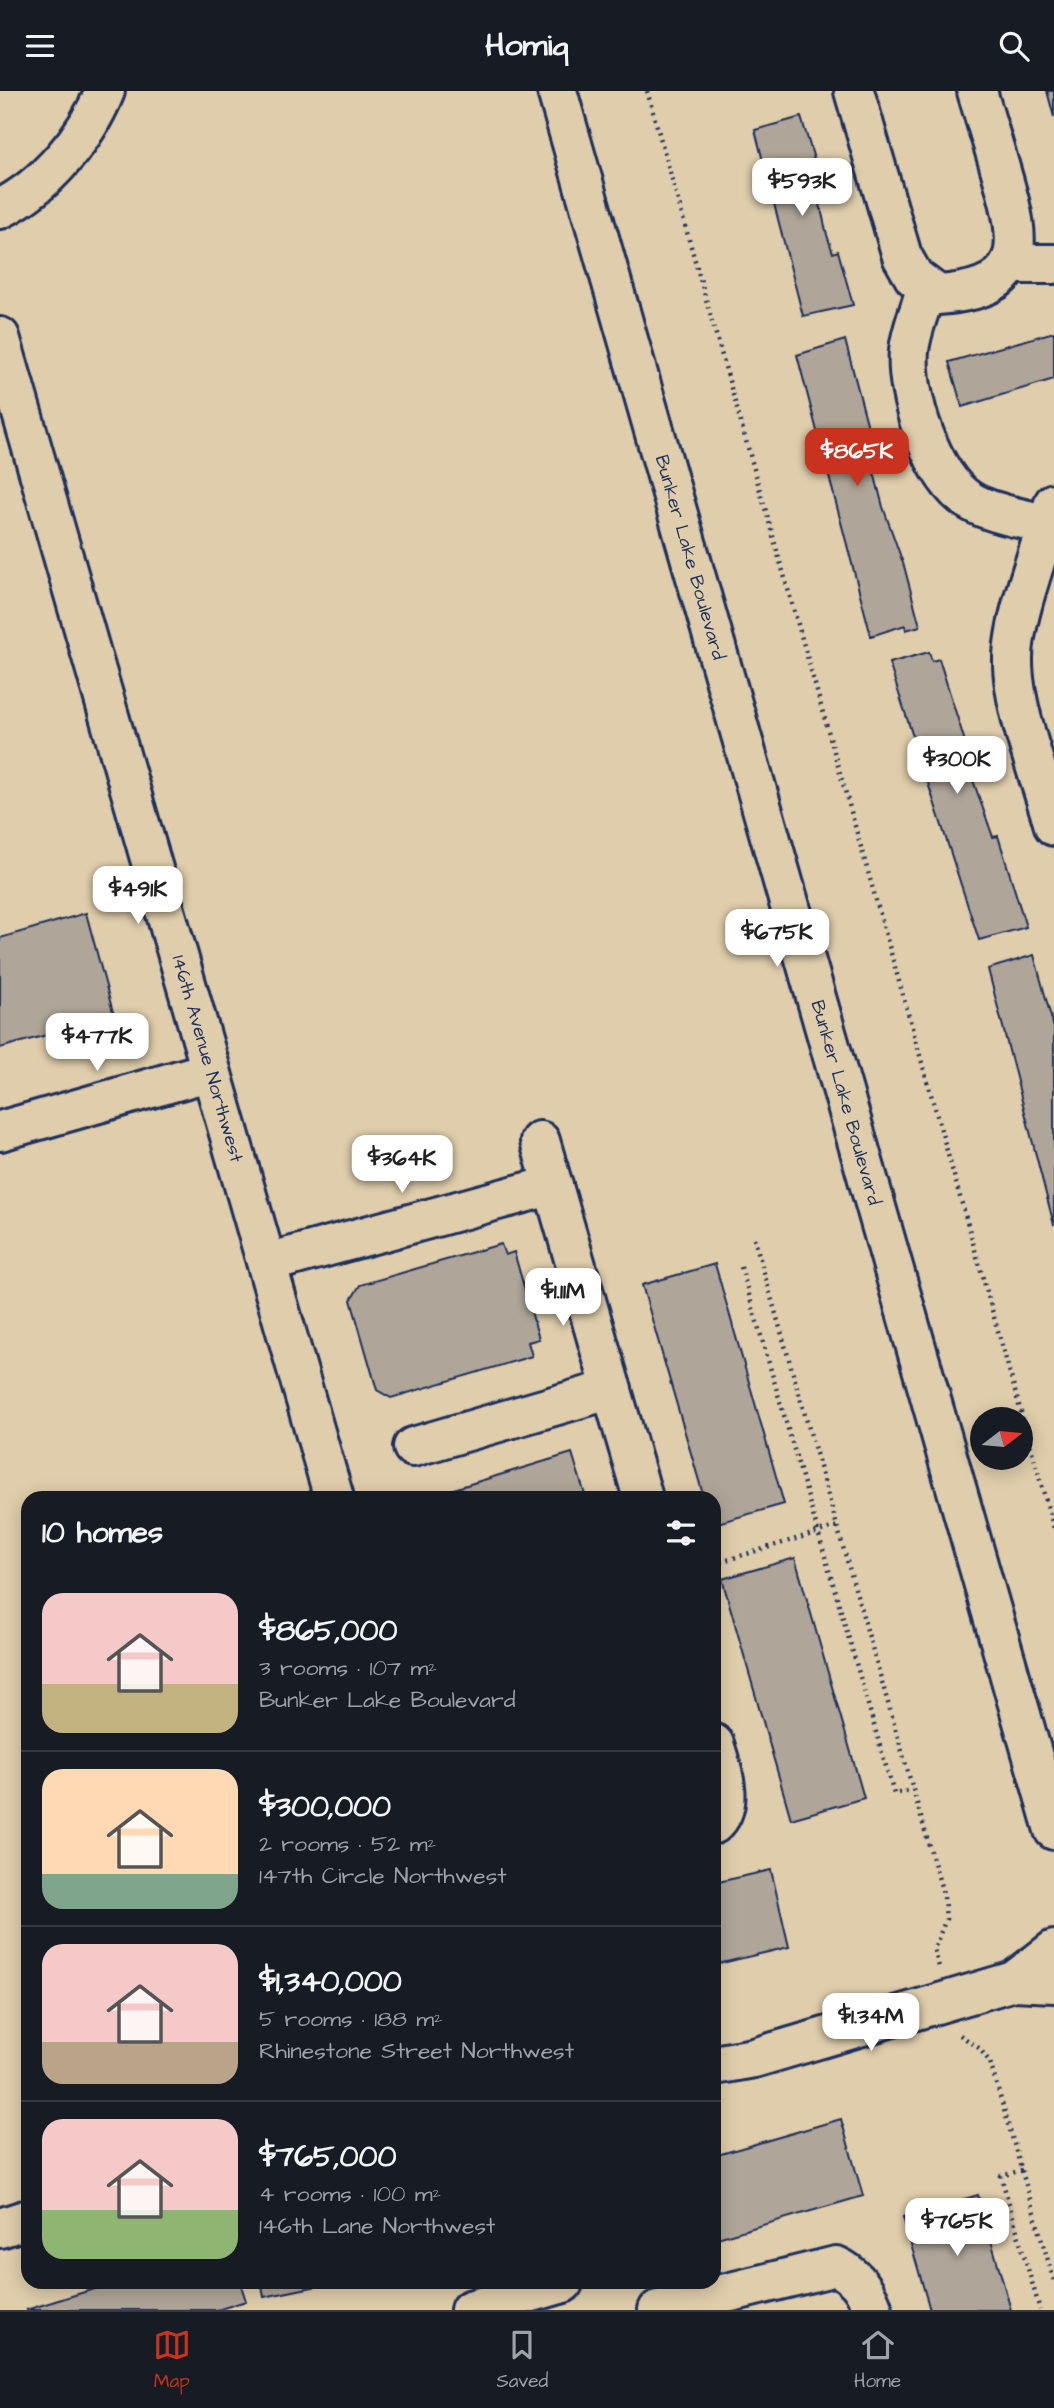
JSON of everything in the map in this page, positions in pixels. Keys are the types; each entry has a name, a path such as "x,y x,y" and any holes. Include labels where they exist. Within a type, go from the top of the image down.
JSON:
{"street":[{"path":"0,209 45,176 77,142 105,91"},
{"name":"Bunker Lake Boulevard","path":"557,91 1054,1830"},
{"path":"854,91 902,256 914,277 938,295 973,291 1001,277 1016,250 1015,217 977,91"},
{"path":"1009,264 1054,264"},
{"path":"926,288 909,349 908,378 933,460 950,486 971,503 1051,514 1015,637 1012,660 1017,697 1054,827"},
{"name":"146th Avenue Northwest","path":"0,337 332,1491"},
{"path":"0,1131 211,1071"},
{"path":"540,1140 641,1491"},
{"path":"267,1263 553,1185"},
{"path":"413,1447 612,1389"},
{"path":"721,1768 727,1788 721,1811"},
{"path":"1014,1981 1054,1950"},
{"path":"721,2064 754,2058 1014,1981 1054,1983"},
{"path":"0,2228 21,2221"},
{"path":"658,2310 810,2270 836,2266 852,2274 869,2298 873,2310"},
{"path":"470,2310 540,2289"},
{"path":"565,2289 571,2310"}],"path":[{"path":"647,91 1054,1529"},
{"path":"754,1238 944,1897 946,1919 934,1948 961,2038 979,2048 990,2062 1054,2281"},
{"path":"741,1267 894,1794 912,1790"},
{"path":"721,1561 838,1526"},
{"path":"1022,2170 1001,2176 1040,2310"}],"building":[{"path":"1047,91 1054,91 1054,117"},
{"path":"801,117 814,159 810,161 827,235 833,253 838,251 853,305 803,316 755,130"},
{"path":"1054,332 1054,379 962,407 949,362"},
{"path":"845,340 869,431 864,433 883,507 904,566 920,626 906,630 905,625 871,636 797,355"},
{"path":"929,652 932,661 939,659 967,748 964,749 968,766 993,837 998,836 1026,927 979,940 889,663"},
{"path":"86,913 116,1023 80,1031 79,1026 0,1048 0,938"},
{"path":"1034,955 1054,1028 1054,1225 988,969"},
{"path":"501,1244 505,1255 514,1252 539,1339 528,1342 532,1356 391,1398 377,1390 351,1300 360,1285"},
{"path":"715,1264 784,1504 721,1522 721,1491 702,1491 642,1285"},
{"path":"572,1453 584,1491 447,1491"},
{"path":"795,1558 864,1798 791,1819 722,1579"},
{"path":"771,1870 789,1947 721,1963 721,1881"},
{"path":"841,2119 863,2196 721,2237 721,2154"},
{"path":"978,2195 1011,2310 930,2310 903,2217"},
{"path":"94,2289 242,2289 246,2301 217,2310 26,2310"},
{"path":"262,2289 303,2289 264,2297"}]}
